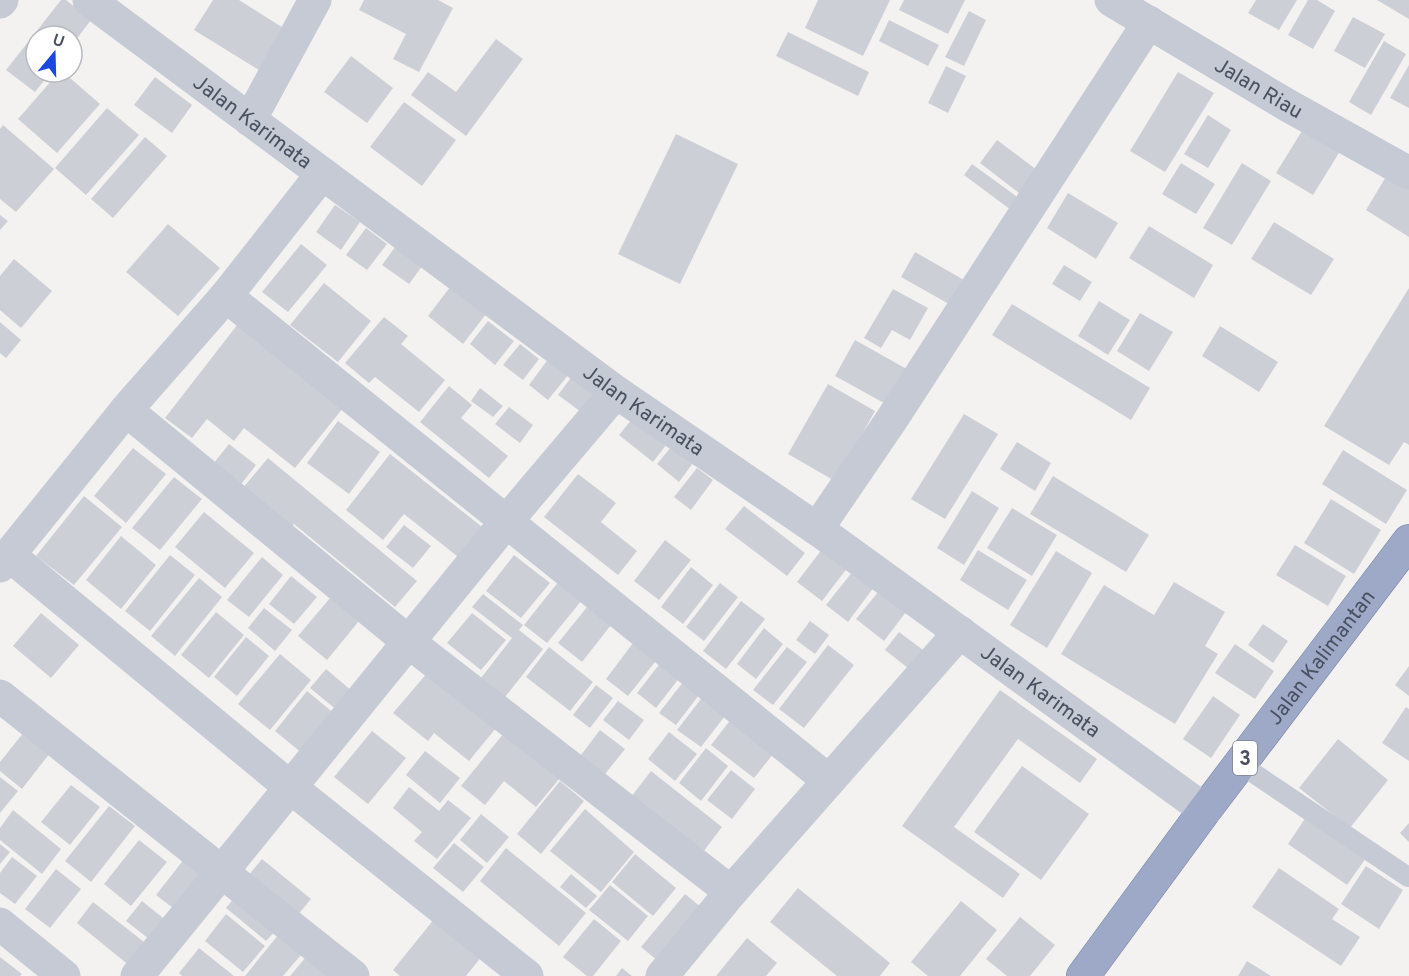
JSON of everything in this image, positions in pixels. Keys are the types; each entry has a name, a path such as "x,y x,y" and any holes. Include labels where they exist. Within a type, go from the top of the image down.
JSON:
{"highway":[{"name":"Jalan Kalimantan","path":"1083,976 1205,810 1409,541"}],"street":[{"name":"Jalan Karimata","path":"89,0 616,392 817,529 1205,810"},
{"path":"250,120 315,0"},
{"name":"Jalan Riau","path":"1111,0 1287,105 1409,173"},
{"path":"817,529 892,419 1149,22"},
{"path":"322,174 226,296 126,410 5,560 527,976"},
{"path":"226,296 828,780"},
{"path":"137,976 410,643 506,522 616,392"},
{"path":"126,410 410,643 731,892"},
{"path":"662,976 828,780 960,632"},
{"path":"0,696 353,976"},
{"path":"0,924 64,976"}],"lane":[{"path":"1240,764 1408,878"}],"building":[{"path":"61,0 66,0 91,20 84,29 84,24 42,24"},
{"path":"213,0 239,0 285,29 259,70 194,30"},
{"path":"364,0 438,0 453,8 419,72 393,59 406,34 359,10"},
{"path":"818,0 890,0 863,56 805,28"},
{"path":"904,0 965,0 948,34 899,10"},
{"path":"1256,0 1297,0 1279,30 1248,13"},
{"path":"1308,0 1317,0 1335,11 1313,49 1288,35"},
{"path":"1377,0 1409,0 1409,19"},
{"path":"969,11 986,20 964,66 945,57"},
{"path":"1353,17 1385,34 1365,68 1334,51"},
{"path":"889,20 939,45 928,66 879,41"},
{"path":"788,32 869,72 858,96 776,56"},
{"path":"496,39 523,59 466,136 411,95 428,72 456,92"},
{"path":"1384,41 1406,54 1371,115 1349,102"},
{"path":"24,47 24,84 6,70"},
{"path":"351,56 393,88 367,123 324,92"},
{"path":"1409,65 1409,108 1390,98"},
{"path":"946,66 966,76 948,113 928,103"},
{"path":"1178,72 1214,93 1165,172 1130,151"},
{"path":"155,77 192,105 172,133 134,105"},
{"path":"24,84 41,84 35,92"},
{"path":"49,84 77,84 100,104 57,153 18,119"},
{"path":"404,102 456,140 422,186 370,147"},
{"path":"107,108 139,135 86,195 55,168"},
{"path":"1208,115 1231,130 1208,168 1184,154"},
{"path":"3,125 54,169 16,212 0,199 0,129"},
{"path":"1305,126 1342,148 1313,195 1276,173"},
{"path":"676,134 738,164 680,284 618,254"},
{"path":"145,137 167,156 113,218 91,199"},
{"path":"997,140 1037,170 1019,193 980,163"},
{"path":"1181,163 1215,184 1196,214 1162,194"},
{"path":"1242,163 1271,181 1232,245 1203,228"},
{"path":"972,164 1020,199 1011,210 964,175"},
{"path":"1390,170 1409,182 1409,237 1366,210"},
{"path":"1068,193 1118,223 1096,259 1047,228"},
{"path":"335,205 360,222 341,250 316,232"},
{"path":"0,215 8,221 0,230"},
{"path":"1274,222 1334,259 1311,295 1251,259"},
{"path":"168,224 220,268 178,316 126,272"},
{"path":"1149,226 1213,265 1194,298 1129,258"},
{"path":"366,228 387,244 367,270 346,255"},
{"path":"401,239 428,258 409,284 382,265"},
{"path":"301,244 327,265 288,312 262,292"},
{"path":"915,252 964,280 949,304 901,277"},
{"path":"14,259 52,291 21,328 0,310 0,276"},
{"path":"1064,265 1092,282 1080,301 1052,284"},
{"path":"457,278 493,305 463,344 428,316"},
{"path":"324,283 371,321 338,362 290,325"},
{"path":"1409,288 1409,445 1404,442 1389,465 1324,426"},
{"path":"893,289 928,308 910,340 892,330 881,348 864,338"},
{"path":"1099,301 1130,320 1108,355 1078,336"},
{"path":"1012,304 1150,388 1131,420 992,335"},
{"path":"1140,313 1173,332 1149,371 1117,351"},
{"path":"384,317 408,336 401,344 445,380 419,412 375,377 369,383 345,363"},
{"path":"241,320 347,403 295,468 244,428 234,441 207,419 192,438 165,418"},
{"path":"488,321 514,341 495,365 470,344"},
{"path":"0,322 21,340 6,358 0,353"},
{"path":"1220,326 1278,362 1259,392 1202,356"},
{"path":"855,340 912,372 893,408 835,376"},
{"path":"520,344 539,359 523,380 503,365"},
{"path":"549,358 569,374 548,400 529,385"},
{"path":"576,371 606,394 588,417 558,395"},
{"path":"828,384 875,411 847,461 840,484 788,454"},
{"path":"449,386 472,405 461,418 508,456 489,478 420,422"},
{"path":"480,388 503,406 493,417 471,401"},
{"path":"509,407 533,425 520,443 495,424"},
{"path":"964,414 998,434 945,519 911,499"},
{"path":"633,418 667,444 653,462 619,435"},
{"path":"338,421 380,452 349,494 307,463"},
{"path":"1017,442 1051,463 1035,491 1000,469"},
{"path":"229,444 256,465 236,491 209,469"},
{"path":"671,447 693,463 679,482 657,464"},
{"path":"133,448 166,474 126,523 94,496"},
{"path":"1343,450 1407,490 1386,524 1322,484"},
{"path":"390,454 491,534 467,564 404,514 383,540 346,510"},
{"path":"268,458 417,581 395,607 294,524 290,529 242,489"},
{"path":"697,468 713,480 691,510 674,497"},
{"path":"578,474 616,503 601,522 637,551 618,575 544,517"},
{"path":"1053,476 1149,535 1126,572 1030,514"},
{"path":"174,477 202,499 160,550 132,528"},
{"path":"972,491 999,508 964,565 937,548"},
{"path":"84,496 122,527 74,585 36,556"},
{"path":"1331,499 1381,530 1354,574 1304,543"},
{"path":"744,506 805,553 787,576 725,529"},
{"path":"1012,508 1057,535 1032,576 987,548"},
{"path":"204,512 254,553 225,588 175,547"},
{"path":"404,525 431,546 413,568 386,547"},
{"path":"121,536 156,565 121,609 86,580"},
{"path":"665,540 691,560 659,600 634,581"},
{"path":"1295,545 1346,576 1328,606 1276,575"},
{"path":"823,548 848,567 822,601 797,582"},
{"path":"978,550 1027,580 1008,610 960,580"},
{"path":"1056,551 1092,573 1047,648 1010,625"},
{"path":"170,555 195,575 150,631 125,611"},
{"path":"514,555 550,583 521,618 486,591"},
{"path":"262,557 283,575 249,617 227,600"},
{"path":"691,567 713,585 683,624 661,607"},
{"path":"853,571 874,587 848,622 826,605"},
{"path":"291,576 317,597 294,624 269,604"},
{"path":"199,578 222,597 175,656 151,636"},
{"path":"559,581 582,600 547,643 524,625"},
{"path":"1174,582 1225,612 1205,646 1218,654 1175,724 1061,654 1104,585 1154,615"},
{"path":"720,583 738,597 704,641 686,627"},
{"path":"879,591 906,612 884,641 856,619"},
{"path":"483,594 523,625 519,630 543,649 505,697 481,678 512,638 472,607"},
{"path":"330,598 359,621 327,660 298,636"},
{"path":"741,601 765,619 726,669 703,651"},
{"path":"587,607 611,625 582,662 558,643"},
{"path":"264,608 292,630 275,651 248,628"},
{"path":"216,612 244,635 209,678 181,655"},
{"path":"41,613 79,645 51,678 13,646"},
{"path":"472,613 506,640 481,670 447,643"},
{"path":"810,621 829,635 815,654 796,640"},
{"path":"1263,624 1288,641 1273,663 1248,645"},
{"path":"764,628 783,644 756,679 737,664"},
{"path":"899,632 927,653 913,672 885,650"},
{"path":"246,637 269,656 237,696 214,677"},
{"path":"636,639 659,657 628,696 606,679"},
{"path":"1235,644 1274,671 1255,699 1215,673"},
{"path":"828,645 854,665 804,728 779,709"},
{"path":"549,647 593,682 570,711 526,677"},
{"path":"787,647 807,662 773,705 753,690"},
{"path":"280,654 311,680 270,730 238,704"},
{"path":"665,657 684,672 656,708 637,693"},
{"path":"1409,666 1409,696 1395,685"},
{"path":"326,669 359,697 344,716 310,688"},
{"path":"428,672 496,728 469,761 434,733 428,741 393,713"},
{"path":"683,682 699,695 676,725 659,713"},
{"path":"596,685 613,698 590,728 573,715"},
{"path":"1000,690 1097,759 1080,783 1018,739 954,827 1020,874 1003,898 902,826"},
{"path":"307,691 342,720 309,759 275,731"},
{"path":"704,695 728,712 701,747 677,730"},
{"path":"1213,696 1240,715 1211,758 1183,739"},
{"path":"618,701 644,720 629,740 603,720"},
{"path":"1406,707 1409,709 1409,761 1382,743"},
{"path":"735,714 778,748 754,778 711,745"},
{"path":"600,730 625,749 602,778 578,759"},
{"path":"372,731 406,758 368,804 334,777"},
{"path":"24,732 50,753 22,789 0,771 0,762"},
{"path":"669,732 697,754 675,781 648,759"},
{"path":"504,733 560,778 536,807 504,781 485,805 461,786"},
{"path":"1338,739 1388,780 1350,828 1299,788"},
{"path":"706,748 728,766 701,801 679,783"},
{"path":"425,751 460,778 440,803 406,775"},
{"path":"1022,766 1089,814 1041,880 974,832"},
{"path":"731,770 755,789 732,819 707,800"},
{"path":"651,771 722,827 703,852 631,797"},
{"path":"0,777 18,791 0,813"},
{"path":"560,781 584,801 541,854 517,834"},
{"path":"71,785 100,807 70,845 41,822"},
{"path":"409,787 439,811 448,800 471,818 437,859 414,841 422,832 393,808"},
{"path":"109,806 135,826 91,882 65,861"},
{"path":"585,809 634,852 601,892 550,851"},
{"path":"13,810 61,849 42,874 0,840 0,828"},
{"path":"481,814 509,837 487,863 460,840"},
{"path":"1308,814 1368,855 1347,885 1288,844"},
{"path":"1409,823 1409,842 1400,833"},
{"path":"139,840 167,862 131,906 104,884"},
{"path":"454,843 484,867 463,892 433,868"},
{"path":"0,844 10,852 0,864"},
{"path":"506,848 586,913 559,946 480,881"},
{"path":"635,854 676,888 653,916 612,882"},
{"path":"12,857 37,876 15,904 0,893 0,873"},
{"path":"185,858 211,878 182,915 156,895"},
{"path":"262,859 311,899 292,922 243,882"},
{"path":"1366,866 1403,890 1379,929 1341,904"},
{"path":"1279,868 1339,909 1332,919 1360,937 1341,966 1252,907"},
{"path":"56,869 81,889 50,928 25,909"},
{"path":"571,874 597,896 586,908 560,887"},
{"path":"610,885 648,916 628,941 589,910"},
{"path":"798,888 890,963 880,976 837,976 770,922"},
{"path":"239,892 280,926 266,941 226,908"},
{"path":"685,894 707,912 664,966 641,947"},
{"path":"142,901 173,926 158,946 126,921"},
{"path":"961,901 997,930 960,976 928,976 911,962"},
{"path":"93,902 153,949 136,971 77,923"},
{"path":"226,914 265,946 243,972 205,941"},
{"path":"1020,917 1055,945 1030,976 1007,976 986,959"},
{"path":"435,918 482,956 466,976 400,976 393,970"},
{"path":"594,919 621,941 593,976 587,976 563,957"},
{"path":"283,929 307,948 283,976 245,976"},
{"path":"747,938 777,963 766,976 716,976"},
{"path":"199,948 234,976 182,976 179,973"},
{"path":"310,952 338,976 290,976"},
{"path":"0,957 22,974 20,976 0,976"},
{"path":"1247,961 1271,976 1238,976"},
{"path":"622,968 632,976 616,976"}]}
